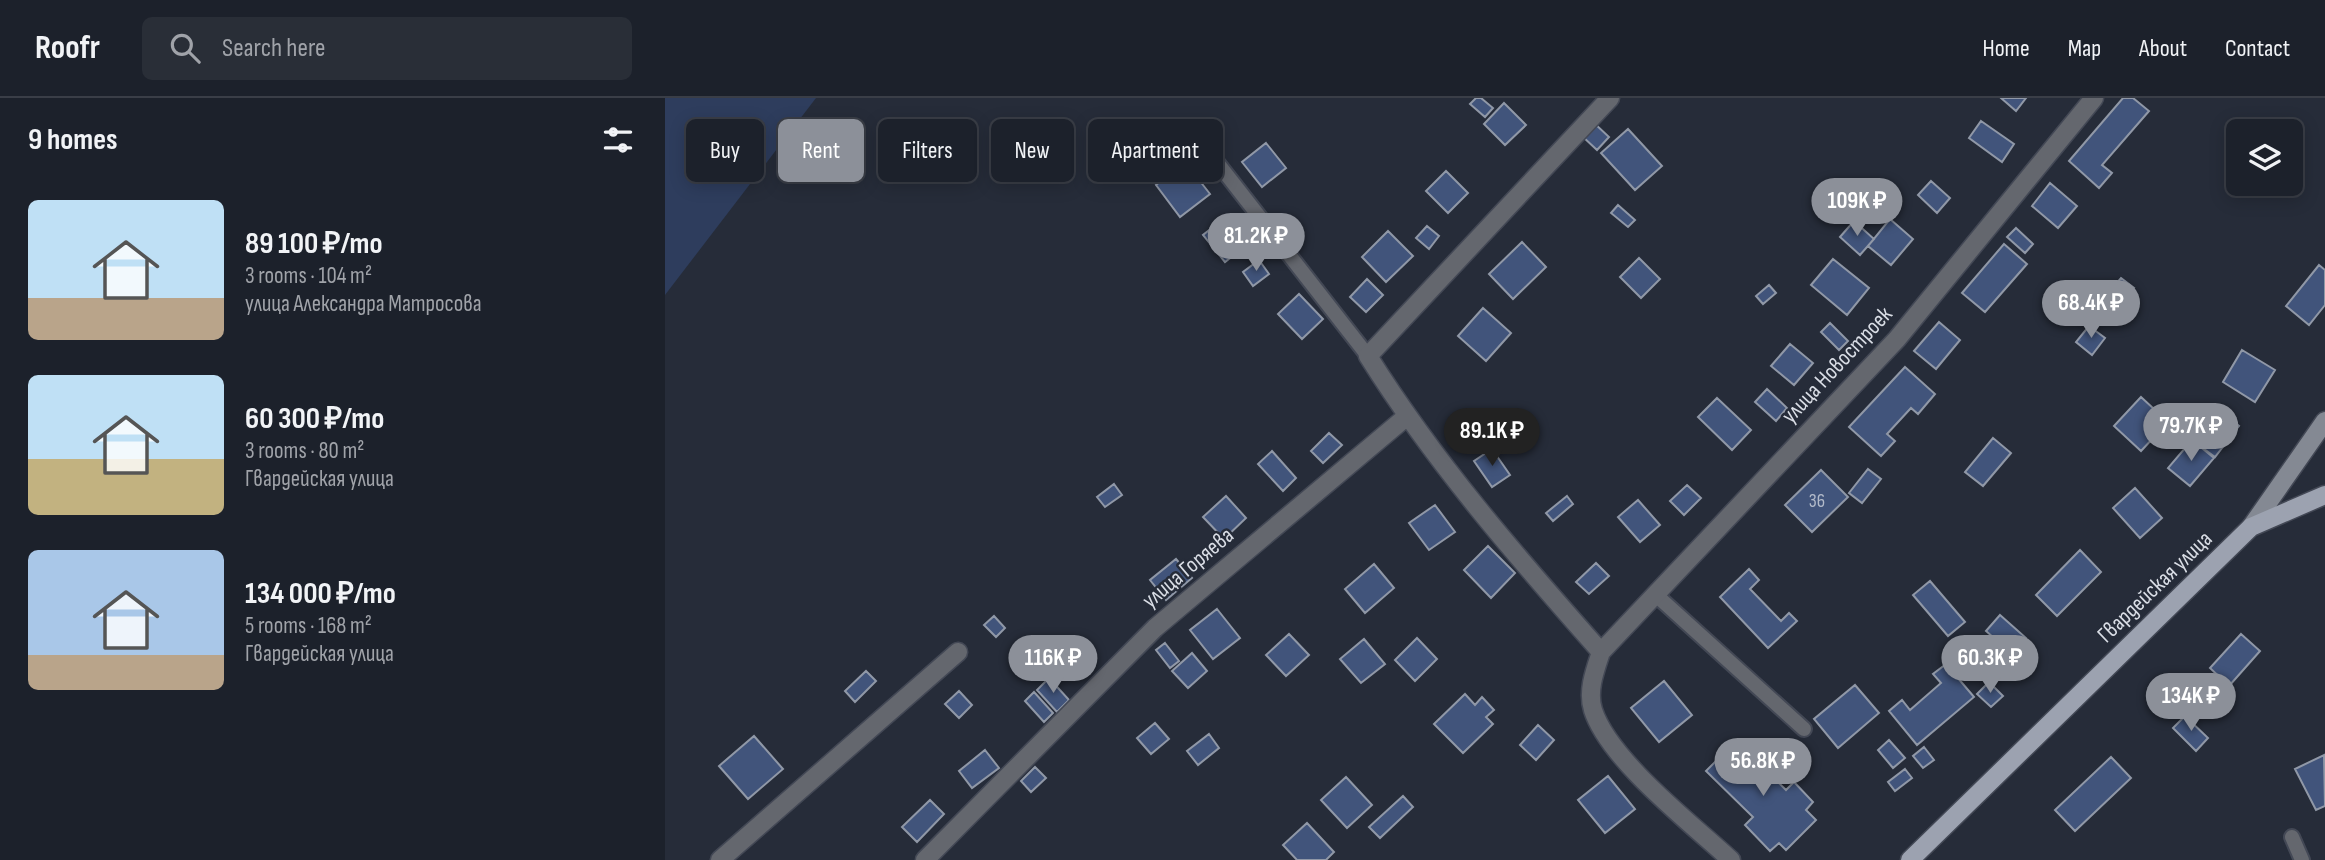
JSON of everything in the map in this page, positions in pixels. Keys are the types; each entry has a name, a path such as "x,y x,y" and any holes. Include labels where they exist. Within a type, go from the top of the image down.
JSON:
{"main road":[{"name":"Гвардейская улица","path":"1910,860 2251,527 2325,421"},
{"path":"2251,527 2325,495"}],"street":[{"path":"1610,98 1368,356 1406,417 1497,536 1601,652 1591,681 1592,708 1603,733 1639,775 1731,860"},
{"name":"улица Новостроек","path":"1601,652 1897,339 2094,98"},
{"name":"улица Горяева","path":"925,860 1155,628 1406,417"},
{"path":"720,860 958,652"}],"lane":[{"path":"1223,170 1368,356"},
{"path":"1656,595 1804,729"},
{"path":"2292,837 2302,860"}],"shaded area":[{"path":"665,98 816,98 800,119 778,119 778,148 764,166 764,119 686,119 686,182 752,182 665,295"}],"building":[{"path":"1476,98 1481,98 1493,108 1485,117 1470,104"},
{"path":"2001,98 2026,98 2016,111"},
{"path":"2123,98 2133,98 2149,111 2102,165 2112,173 2099,188 2069,161"},
{"path":"1504,103 1526,125 1505,145 1484,124"},
{"path":"1981,121 2014,144 2002,162 1969,138"},
{"path":"1594,123 1609,137 1597,150 1582,136"},
{"path":"1628,129 1662,166 1635,190 1601,153"},
{"path":"1266,143 1286,168 1262,187 1242,162"},
{"path":"1446,171 1468,193 1448,213 1426,191"},
{"path":"1931,181 1950,198 1937,213 1918,195"},
{"path":"1160,182 1201,182 1210,194 1180,217 1156,185"},
{"path":"2050,183 2077,206 2058,228 2032,206"},
{"path":"1618,205 1635,220 1628,227 1611,213"},
{"path":"1226,217 1248,244 1225,262 1203,235"},
{"path":"1890,219 1913,239 1891,265 1868,246"},
{"path":"1854,221 1874,239 1860,255 1840,237"},
{"path":"1427,226 1439,236 1429,249 1416,238"},
{"path":"2016,228 2033,244 2025,253 2007,237"},
{"path":"1388,231 1413,256 1386,282 1362,257"},
{"path":"1522,242 1546,267 1513,299 1489,274"},
{"path":"2004,244 2027,264 1985,312 1962,293"},
{"path":"1639,258 1660,279 1641,298 1620,277"},
{"path":"1833,259 1869,288 1847,315 1811,285"},
{"path":"1259,260 1269,274 1253,286 1243,272"},
{"path":"2319,265 2325,270 2325,305 2309,325 2286,306"},
{"path":"2121,278 2134,288 2127,296 2115,285"},
{"path":"1367,279 1383,295 1366,312 1350,297"},
{"path":"1769,285 1776,293 1763,304 1756,296"},
{"path":"1299,294 1323,319 1302,339 1278,314"},
{"path":"1483,308 1511,333 1486,361 1458,336"},
{"path":"1939,322 1960,340 1936,369 1914,351"},
{"path":"1830,323 1848,341 1839,350 1821,332"},
{"path":"2089,326 2105,338 2092,355 2076,342"},
{"path":"1790,344 1813,363 1794,385 1771,366"},
{"path":"2242,350 2275,370 2255,402 2223,382"},
{"path":"1905,367 1935,394 1918,414 1911,408 1887,434 1895,441 1881,456 1849,427"},
{"path":"1767,389 1787,408 1776,421 1755,402"},
{"path":"2141,397 2168,422 2141,451 2114,426"},
{"path":"1717,398 1751,430 1732,450 1698,417"},
{"path":"2217,408 2239,426 2215,457 2192,440"},
{"path":"1329,433 1342,445 1323,463 1311,451"},
{"path":"1993,438 2011,453 1983,486 1965,472"},
{"path":"2192,440 2214,458 2190,486 2168,468"},
{"path":"1492,449 1510,475 1492,487 1474,461"},
{"path":"1272,451 1296,478 1283,491 1258,464"},
{"path":"1868,469 1881,479 1862,503 1849,493"},
{"path":"1821,470 1848,497 1812,532 1785,505"},
{"path":"1114,484 1122,495 1105,507 1097,497"},
{"path":"1687,485 1701,498 1684,515 1670,501"},
{"path":"2135,488 2162,518 2140,538 2113,508"},
{"path":"1226,496 1246,518 1224,539 1203,517"},
{"path":"1567,496 1573,504 1553,521 1546,513"},
{"path":"1638,500 1660,525 1640,542 1618,517"},
{"path":"1435,505 1455,532 1429,550 1409,523"},
{"path":"1488,546 1515,573 1491,598 1464,570"},
{"path":"2080,550 2101,572 2057,616 2036,595"},
{"path":"1176,559 1192,578 1166,600 1150,580"},
{"path":"1596,563 1609,576 1589,594 1576,582"},
{"path":"1374,564 1394,588 1365,613 1345,589"},
{"path":"1749,569 1759,580 1750,589 1781,621 1789,613 1797,621 1768,648 1720,597"},
{"path":"1930,581 1965,622 1948,636 1913,595"},
{"path":"1217,609 1240,638 1213,659 1190,630"},
{"path":"2000,615 2026,638 2012,654 1986,631"},
{"path":"994,616 1005,628 996,637 984,625"},
{"path":"1289,634 1309,655 1286,676 1266,655"},
{"path":"2241,634 2260,651 2229,686 2210,668"},
{"path":"1417,638 1437,659 1415,681 1395,660"},
{"path":"1364,639 1385,664 1361,683 1340,659"},
{"path":"1165,643 1179,661 1170,668 1156,650"},
{"path":"1192,653 1207,671 1188,688 1172,671"},
{"path":"1946,664 1974,697 1917,745 1889,711 1902,700 1910,710 1941,683 1933,674"},
{"path":"866,671 876,681 855,702 845,691"},
{"path":"1049,678 1069,700 1057,712 1037,690"},
{"path":"1664,681 1692,715 1659,742 1631,708"},
{"path":"1989,682 2003,696 1991,707 1977,694"},
{"path":"1855,685 1879,713 1838,748 1814,719"},
{"path":"959,691 972,705 959,718 945,704"},
{"path":"1034,692 1053,713 1044,722 1025,701"},
{"path":"1465,694 1475,705 1482,697 1494,710 1486,717 1493,724 1463,753 1434,724"},
{"path":"2185,716 2208,738 2196,751 2173,728"},
{"path":"1155,723 1169,739 1151,754 1137,738"},
{"path":"1538,725 1554,740 1536,760 1520,745"},
{"path":"1209,734 1219,748 1198,765 1187,751"},
{"path":"754,736 783,769 748,799 719,766"},
{"path":"1889,740 1905,758 1893,768 1878,750"},
{"path":"1736,741 1786,790 1794,782 1813,802 1806,810 1816,820 1786,850 1779,843 1770,851 1745,825 1753,817 1706,771"},
{"path":"1924,747 1934,760 1923,768 1913,756"},
{"path":"985,750 999,768 972,788 959,771"},
{"path":"2324,755 2325,806 2316,810 2295,769"},
{"path":"2111,757 2131,778 2075,831 2055,810"},
{"path":"1035,767 1046,778 1031,792 1021,781"},
{"path":"1905,769 1912,778 1895,791 1888,782"},
{"path":"1608,776 1635,809 1605,833 1578,800"},
{"path":"1346,777 1372,805 1347,828 1321,800"},
{"path":"1403,796 1413,807 1380,838 1369,827"},
{"path":"930,800 944,814 917,842 902,827"},
{"path":"1307,823 1334,852 1326,860 1297,860 1283,845"}]}
